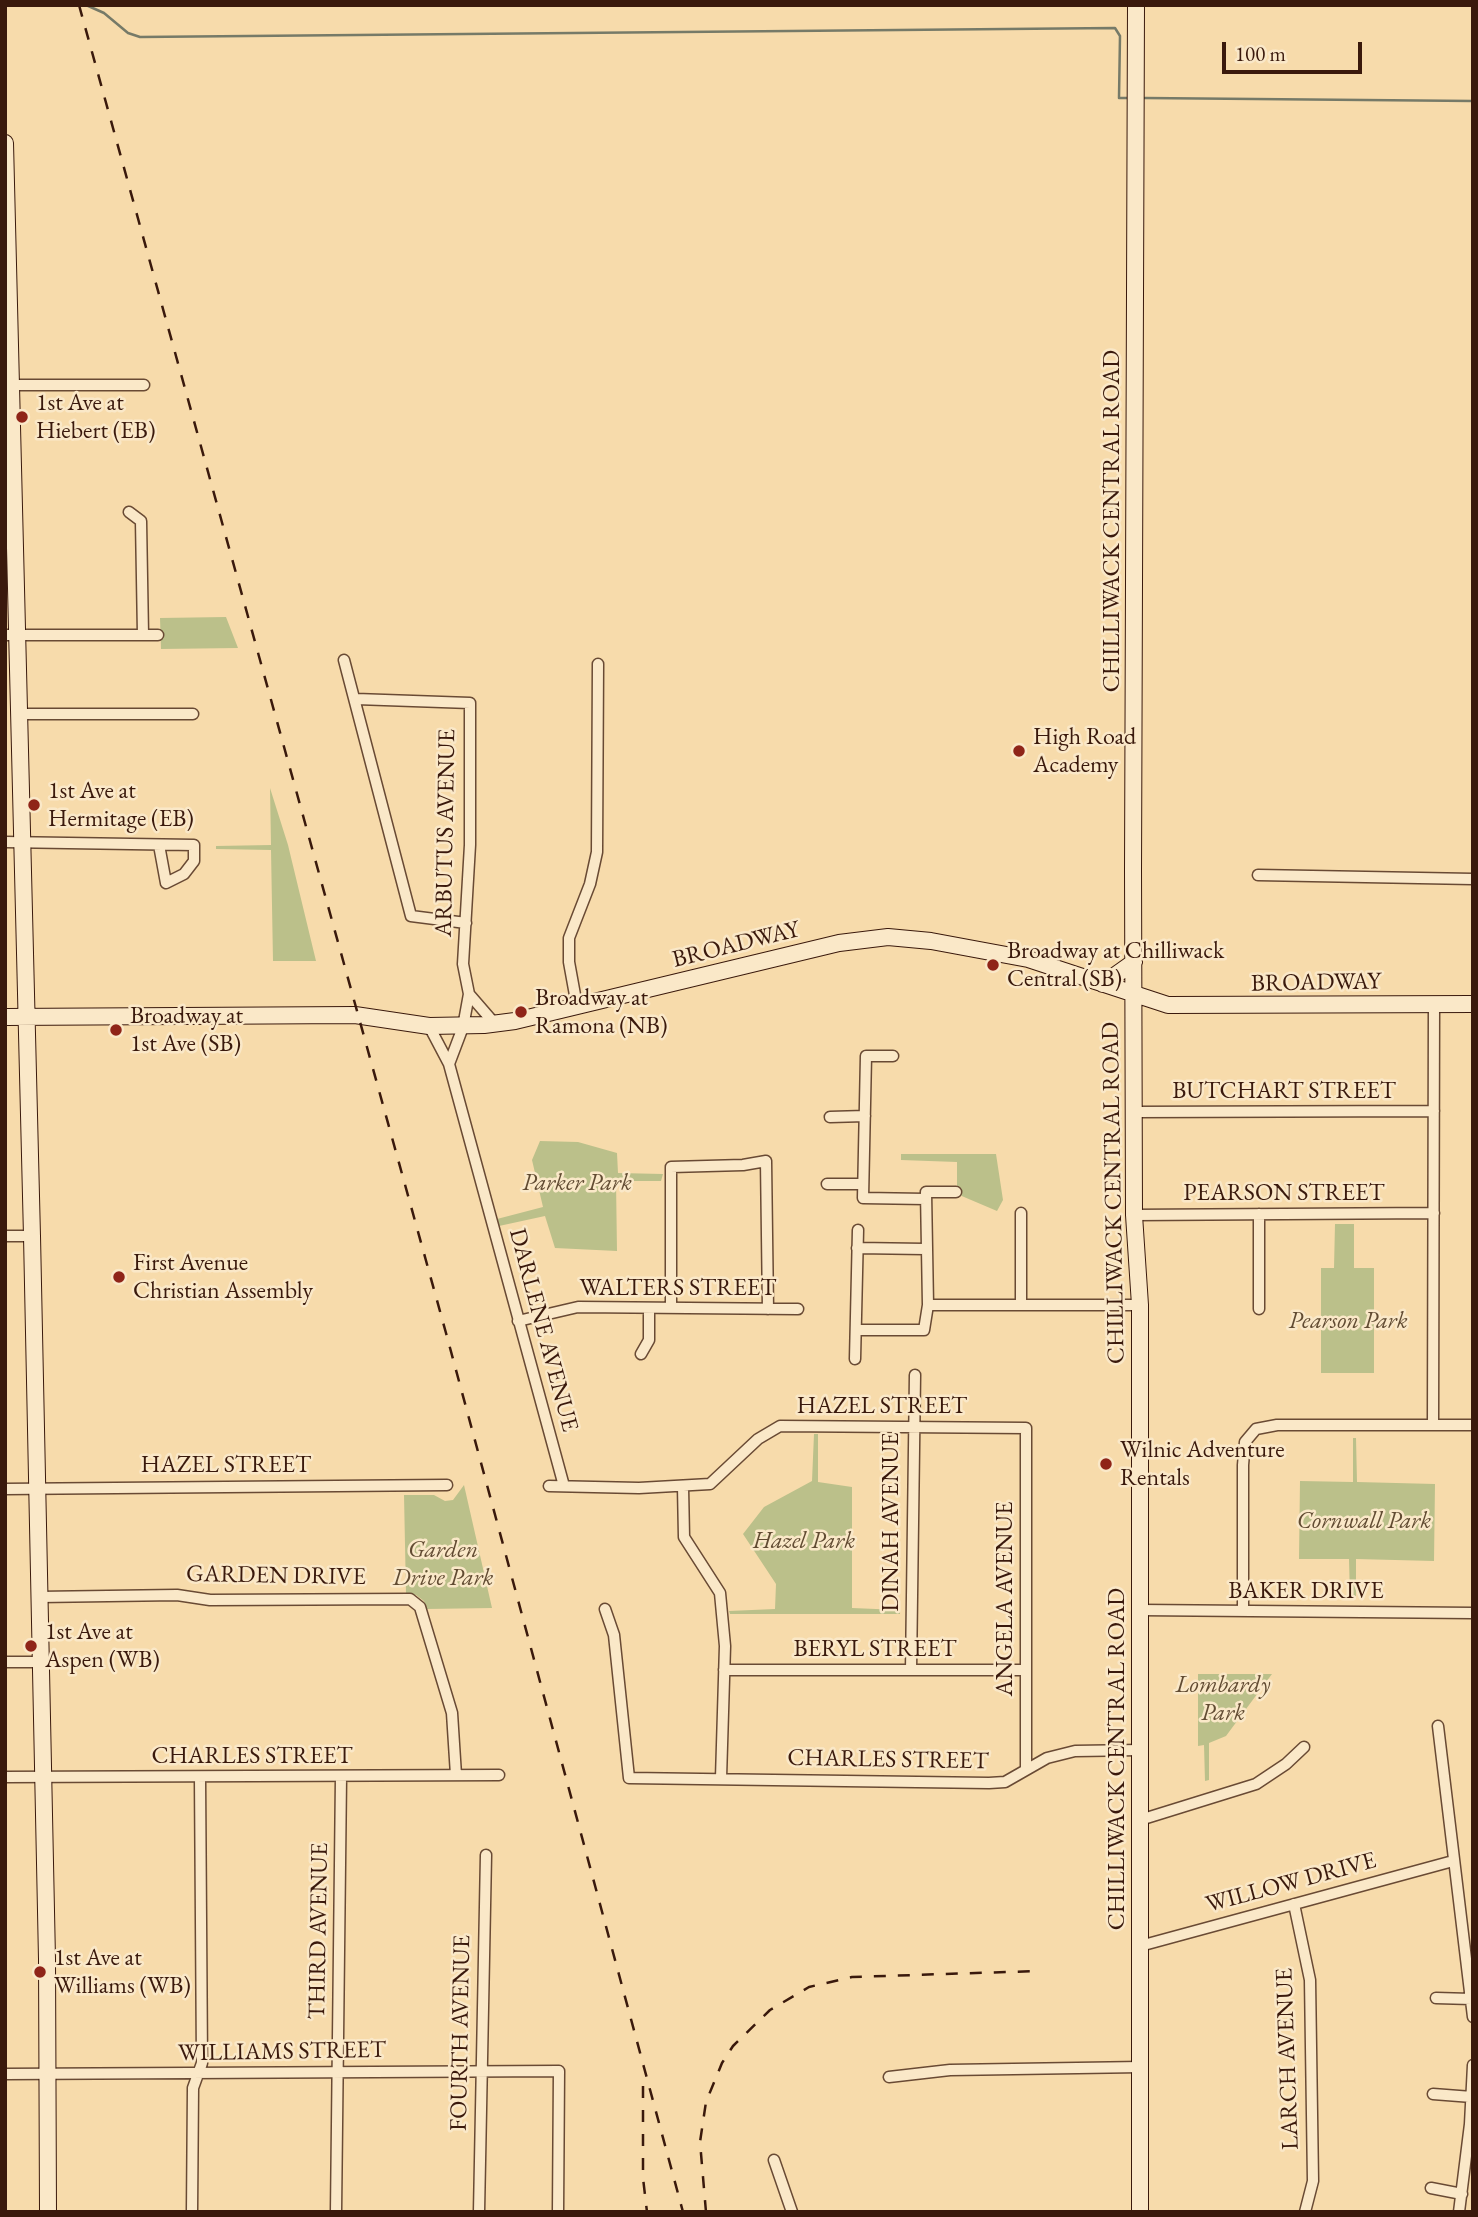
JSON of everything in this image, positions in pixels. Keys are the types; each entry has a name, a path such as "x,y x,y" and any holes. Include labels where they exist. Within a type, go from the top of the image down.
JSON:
{"street":[{"name":"CHILLIWACK CENTRAL ROAD","path":"1136,5 1134,1214 1140,1305 1140,2212"},
{"path":"5,143 7,302 13,385 9,467 11,635 18,714 13,842 25,1017 32,1236 48,2074 48,2212"},
{"path":"13,385 144,385"},
{"path":"129,512 141,521 143,635"},
{"path":"11,635 158,635"},
{"path":"344,660 411,916 466,923"},
{"path":"577,1006 569,962 569,938 590,884 597,852 598,664"},
{"name":"ARBUTUS AVENUE","path":"356,699 470,703 470,845 463,964 469,994 463,1027"},
{"path":"18,714 192,714"},
{"path":"13,842 159,845"},
{"path":"1258,875 1473,879"},
{"name":"BROADWAY","path":"5,1017 372,1016 429,1026 463,1027 495,1024 577,1006 839,943 888,937 931,941 1005,954 1135,996 1178,1006 1473,1004"},
{"path":"1103,984 1134,962"},
{"path":"469,994 495,1024"},
{"path":"1433,1424 1434,1004"},
{"name":"DARLENE AVENUE","path":"429,1026 449,1064 564,1486"},
{"path":"449,1064 463,1027"},
{"path":"893,1056 866,1056 863,1198 926,1199"},
{"name":"BUTCHART STREET","path":"1135,1112 1434,1111"},
{"path":"830,1117 865,1116"},
{"path":"671,1308 671,1167 743,1165 766,1161 768,1309"},
{"path":"827,1184 863,1184"},
{"path":"856,1330 925,1330 928,1305 926,1192 956,1192"},
{"path":"1021,1213 1021,1305"},
{"name":"PEARSON STREET","path":"1134,1214 1434,1213"},
{"path":"1259,1214 1259,1309"},
{"path":"855,1359 858,1230"},
{"path":"5,1237 32,1236"},
{"path":"857,1248 925,1249"},
{"path":"928,1305 1140,1305"},
{"name":"WALTERS STREET","path":"518,1321 579,1307 798,1309"},
{"path":"641,1354 649,1340 649,1308"},
{"name":"DINAH AVENUE","path":"911,1670 912,1427 915,1375"},
{"path":"1242,1611 1243,1465 1245,1442 1256,1429 1277,1425 1473,1425"},
{"name":"HAZEL STREET","path":"549,1486 683,1487 710,1484 758,1439 780,1426 1026,1428"},
{"name":"ANGELA AVENUE","path":"1026,1428 1026,1770"},
{"name":"HAZEL STREET","path":"5,1489 447,1485"},
{"path":"683,1487 684,1537 720,1593 724,1670 720,1779"},
{"name":"GARDEN DRIVE","path":"38,1597 177,1595 210,1600 410,1599 420,1607 449,1701 456,1743 456,1775"},
{"name":"CHARLES STREET","path":"605,1609 614,1635 629,1778 989,1783 1005,1782 1047,1758 1075,1751 1140,1750"},
{"name":"BAKER DRIVE","path":"1140,1610 1473,1613"},
{"path":"5,1662 40,1662"},
{"name":"BERYL STREET","path":"724,1670 1026,1670"},
{"path":"1438,1726 1473,2017"},
{"path":"1140,1819 1256,1784 1286,1764 1304,1747"},
{"name":"CHARLES STREET","path":"5,1777 499,1775"},
{"name":"THIRD AVENUE","path":"336,2212 341,1777"},
{"path":"192,2212 192,2088 202,2063 200,1778"},
{"name":"FOURTH AVENUE","path":"479,2212 486,1855"},
{"name":"WILLOW DRIVE","path":"1140,1946 1453,1861"},
{"name":"LARCH AVENUE","path":"1294,1904 1310,1980 1312,2181 1306,2212"},
{"path":"1436,1998 1471,1999"},
{"path":"1459,2212 1473,2065"},
{"path":"889,2077 950,2070 1141,2067"},
{"name":"WILLIAMS STREET","path":"5,2074 559,2071 558,2212"},
{"path":"1433,2094 1472,2097"},
{"path":"774,2160 792,2212"},
{"path":"1432,2188 1462,2194"}],"green space":[{"path":"226,617 238,648 161,649 160,618"},
{"path":"270,788 288,845 316,961 273,961 271,850 216,849 216,846 271,845"},
{"name":"Parker Park","path":"540,1141 578,1142 617,1153 618,1173 663,1174 661,1181 616,1181 617,1251 555,1248 545,1216 499,1226 497,1219 543,1207 532,1160"},
{"path":"901,1154 996,1154 1003,1200 997,1211 957,1194 957,1162 901,1160"},
{"name":"Pearson Park","path":"1335,1224 1354,1224 1354,1268 1374,1268 1374,1373 1321,1373 1321,1268 1334,1268"},
{"name":"Hazel Park","path":"814,1434 818,1434 818,1482 852,1487 852,1608 900,1610 900,1614 730,1614 729,1611 775,1609 776,1584 743,1534 764,1507 812,1481"},
{"name":"Cornwall Park","path":"1353,1438 1356,1438 1357,1482 1435,1484 1434,1561 1356,1559 1356,1599 1350,1599 1349,1559 1299,1559 1300,1481 1353,1482"},
{"name":"Garden Drive Park","path":"464,1485 492,1608 426,1609 424,1601 416,1595 406,1594 404,1495 434,1495 445,1501 453,1500"},
{"name":"Lombardy Park","path":"1198,1674 1272,1674 1226,1736 1209,1743 1209,1780 1205,1781 1204,1745 1198,1746"}],"waterway":[{"path":"86,5 104,13 128,33 140,37 1115,28 1120,36 1119,98 1127,98"},
{"path":"1145,98 1473,101"}],"railway":[{"path":"79,5 446,1333 683,2212"},
{"path":"706,2212 700,2142 706,2102 722,2063 733,2046 770,2010 809,1987 852,1977 1038,1971"},
{"path":"643,2086 643,2178 647,2212"}],"place":[{"name":"1st Ave at Hiebert (EB)","path":"22,417"},
{"name":"High Road Academy","path":"1019,751"},
{"name":"1st Ave at Hermitage (EB)","path":"34,805"},
{"name":"Broadway at Chilliwack Central (SB)","path":"993,965"},
{"name":"Broadway at Ramona (NB)","path":"521,1012"},
{"name":"Broadway at 1st Ave (SB)","path":"116,1030"},
{"name":"First Avenue Christian Assembly","path":"119,1277"},
{"name":"Wilnic Adventure Rentals","path":"1106,1464"},
{"name":"1st Ave at Aspen (WB)","path":"31,1646"},
{"name":"1st Ave at Williams (WB)","path":"40,1972"}]}
